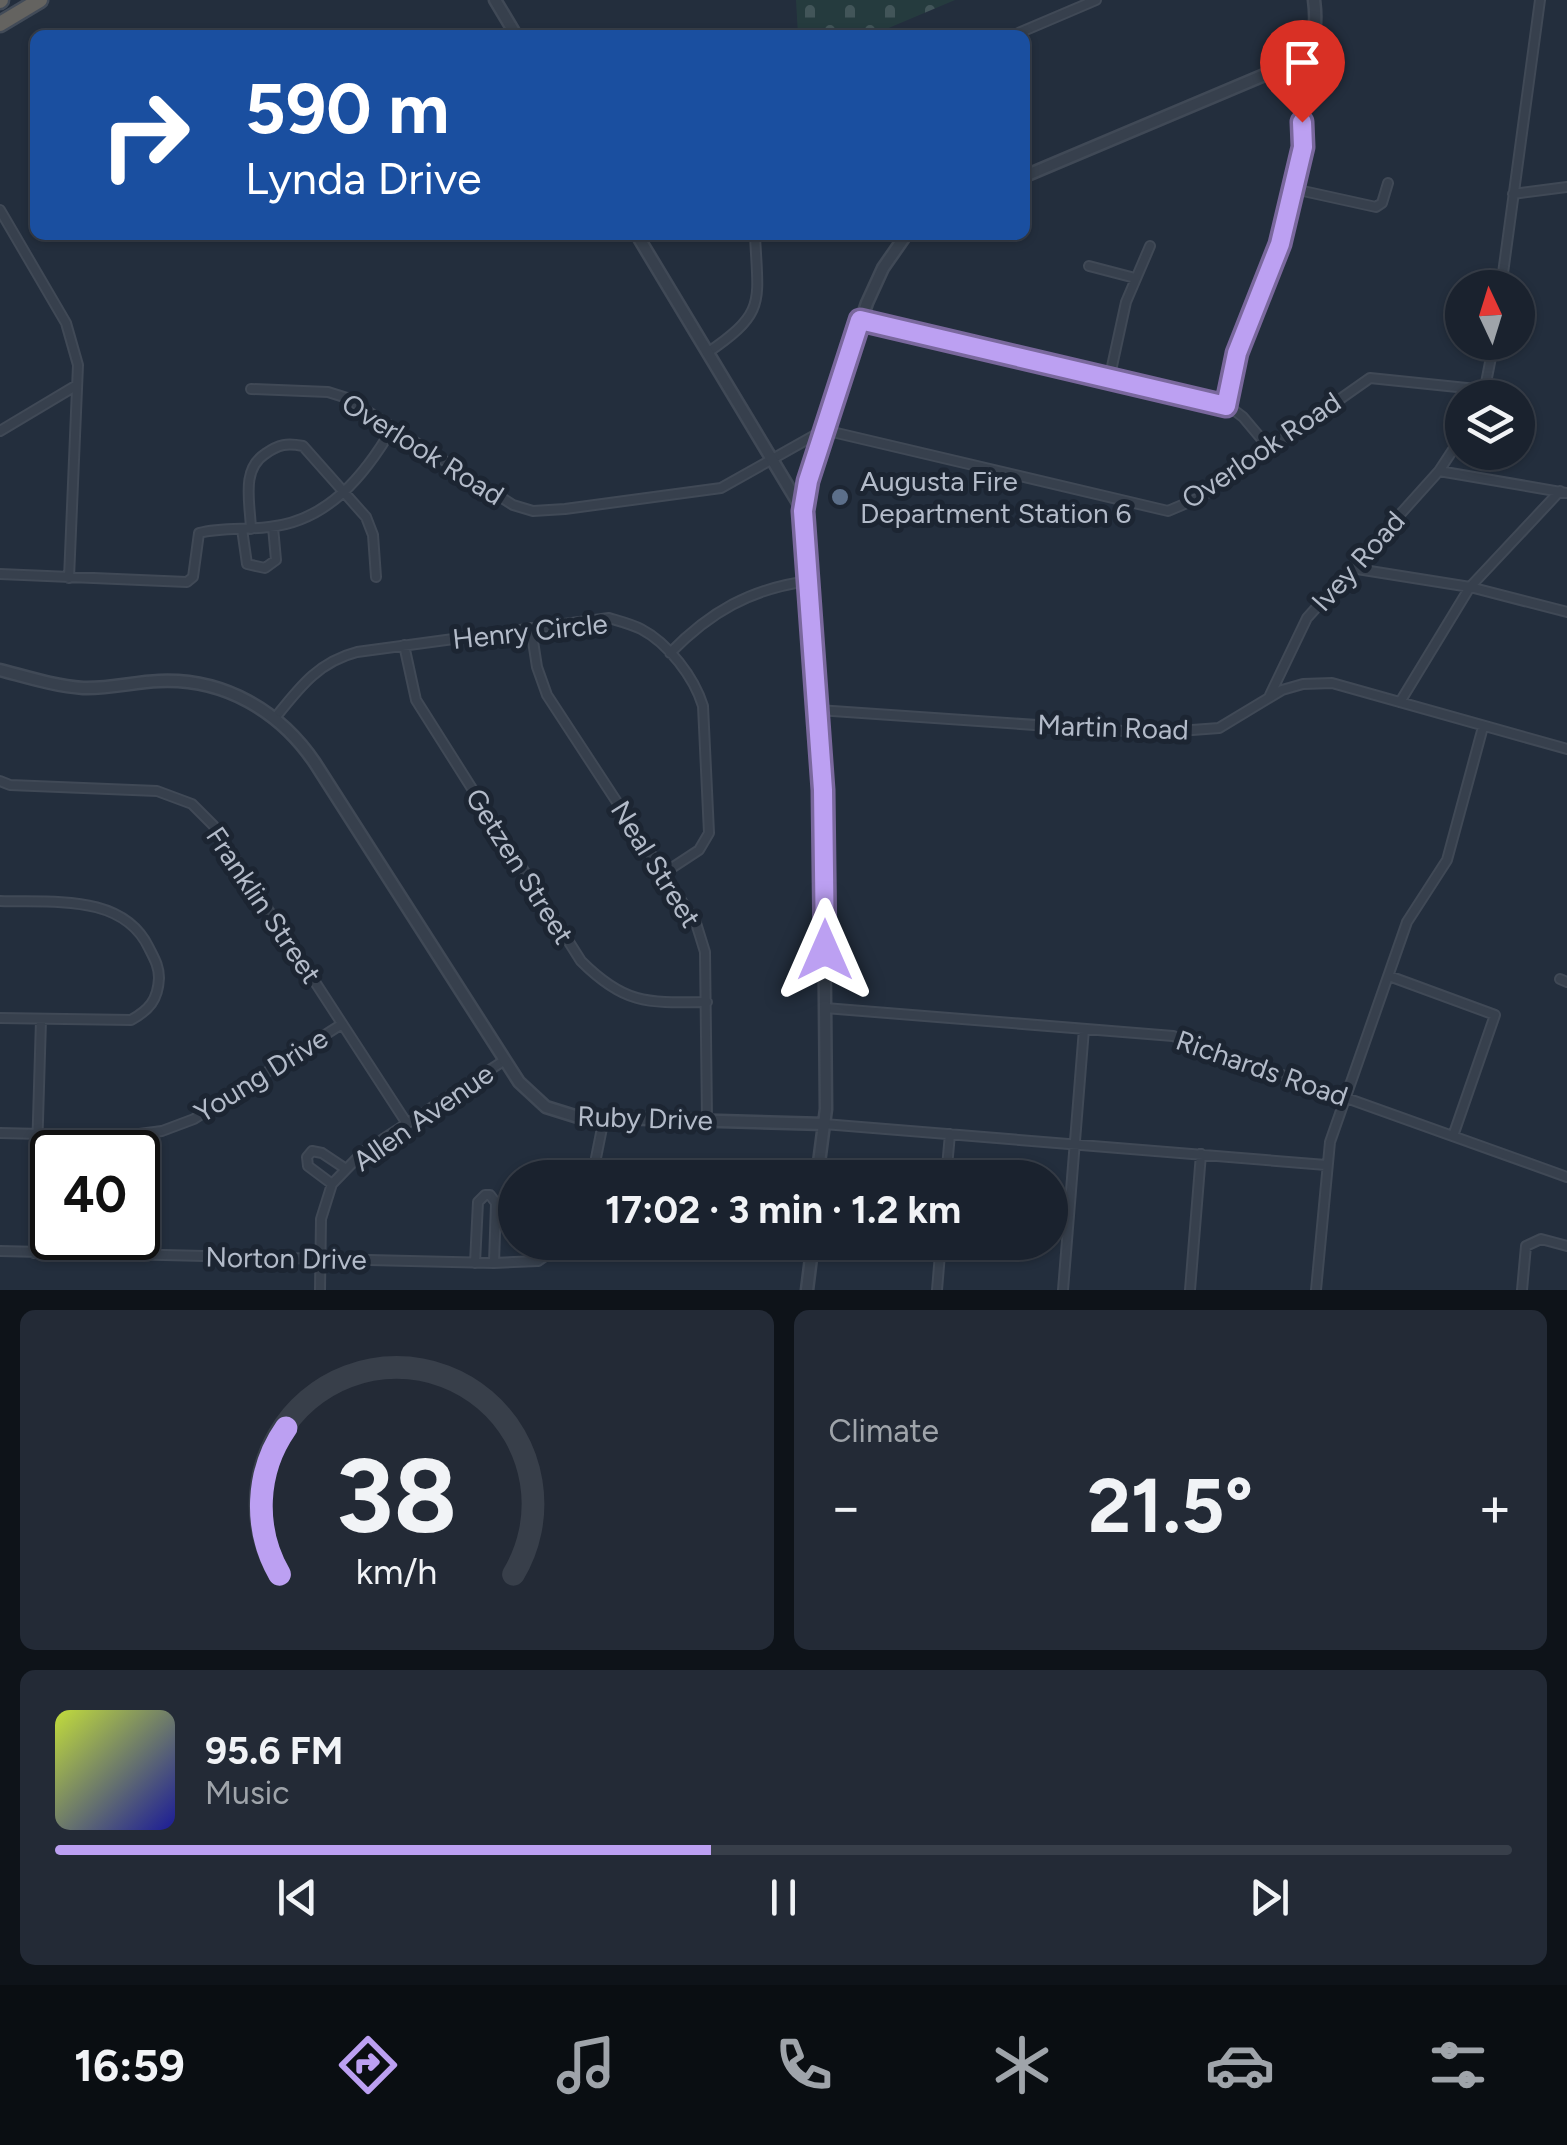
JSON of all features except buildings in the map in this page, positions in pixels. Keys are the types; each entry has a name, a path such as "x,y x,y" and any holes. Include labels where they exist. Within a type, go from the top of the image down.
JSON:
{"highway":[{"path":"0,24 40,0"}],"street":[{"path":"496,0 513,30"},
{"path":"1026,30 1096,0"},
{"path":"1030,174 1288,66 1314,38 1314,0"},
{"path":"1502,270 1540,0"},
{"path":"1226,406 1237,353 1280,244 1304,138 1288,66"},
{"path":"1294,189 1376,207 1382,203 1388,183"},
{"path":"1513,194 1567,186"},
{"path":"0,210 66,324 78,365 69,578"},
{"path":"640,240 803,511"},
{"path":"707,353 738,331 752,312 757,296 754,240"},
{"path":"819,1160 824,1124 823,790 803,511 824,430 860,320 883,268 903,240"},
{"path":"1110,380 1126,302 1150,246"},
{"path":"1090,266 1135,278"},
{"path":"860,320 1226,406 1242,417 1269,448"},
{"name":"Overlook Road","path":"251,389 328,392 347,398 512,505 533,511 722,488 824,430 1168,511 1201,497 1370,378 1445,389"},
{"path":"0,430 78,385"},
{"path":"0,574 186,582 193,577 199,534 300,521 345,491 374,460 392,427"},
{"path":"273,527 276,560 265,568 247,564 250,468 256,459 278,445 303,446 359,505 374,534 376,577"},
{"name":"Ivey Road","path":"1268,697 1307,618 1445,462"},
{"path":"1439,471 1564,492"},
{"path":"1400,702 1470,586 1564,492"},
{"path":"1352,568 1470,586 1567,612"},
{"path":"670,653 694,628 730,604 770,587 808,582"},
{"name":"Henry Circle","path":"275,718 306,679 356,652 609,618 643,630 670,653 698,688 703,706 709,834 699,850 664,873"},
{"name":"Neal Street","path":"530,628 547,695 696,923 706,952 707,1120"},
{"name":"Getzen Street","path":"404,646 416,700 581,961 607,987 627,996 654,1003 708,1002"},
{"name":"Ruby Drive","path":"0,670 82,688 193,682 231,693 275,718 316,763 505,1060 524,1088 546,1107 572,1116 824,1124 1326,1165"},
{"name":"Martin Road","path":"818,710 1152,733 1219,728 1268,697 1293,686 1318,682 1344,684 1567,749"},
{"path":"1316,1290 1326,1165 1406,922 1447,860 1484,727"},
{"name":"Franklin Street","path":"0,782 157,791 192,804 214,825 406,1122"},
{"path":"0,902 96,906 120,915 143,936 159,970 158,992 148,1010 131,1020 0,1018"},
{"path":"1389,976 1496,1015 1453,1136"},
{"name":"Richards Road","path":"824,1008 1173,1036 1567,1177"},
{"path":"36,1130 41,1020"},
{"name":"Young Drive","path":"160,1131 194,1119 342,1024"},
{"path":"1063,1290 1084,1029"},
{"name":"Allen Avenue","path":"320,1290 321,1219 332,1184 363,1152 505,1060"},
{"path":"596,1160 604,1118"},
{"name":"Young Drive","path":"0,1134 30,1134"},
{"path":"948,1160 950,1134"},
{"path":"332,1184 308,1166 307,1158 312,1152 322,1152 346,1170"},
{"path":"1190,1290 1200,1154"},
{"path":"475,1262 478,1202 485,1195 496,1203 494,1263"},
{"path":"1522,1290 1526,1246 1542,1239 1567,1246"},
{"name":"Norton Drive","path":"0,1251 30,1253"},
{"name":"Norton Drive","path":"160,1255 494,1263 541,1260"},
{"path":"807,1290 811,1260"},
{"path":"937,1290 940,1260"}],"green space":[{"path":"796,0 955,0 884,30 798,30"}],"place":[{"name":"Augusta Fire Department Station 6","path":"840,497"}],"route":[{"path":"825,950 823,790 803,511 808,481 860,320 1226,406 1237,353 1280,244 1303,147 1302,122"}]}
